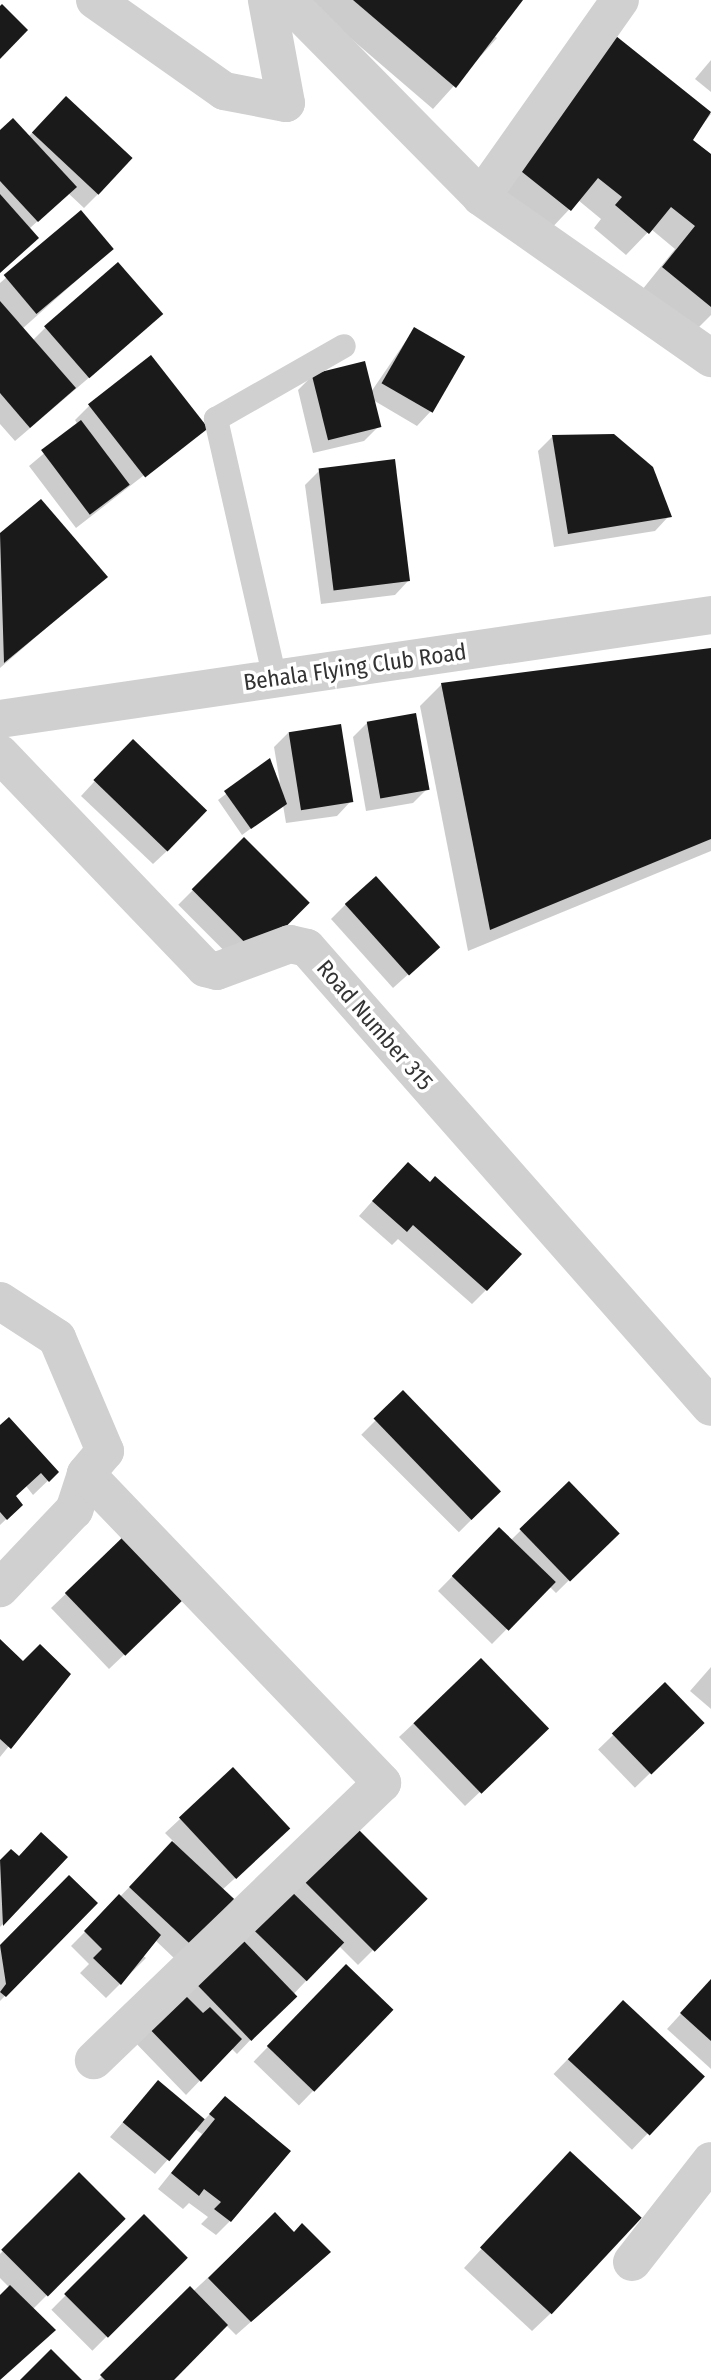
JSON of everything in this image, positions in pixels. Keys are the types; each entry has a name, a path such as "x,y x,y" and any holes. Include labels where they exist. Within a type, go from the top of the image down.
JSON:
{"street":[{"path":"95,0 224,91 286,103 267,0"},
{"path":"287,0 481,197 709,354"},
{"path":"481,197 620,0"},
{"name":"Behala Flying Club Road","path":"0,719 711,615"},
{"name":"Road Number 315","path":"0,754 205,968 217,971 290,944 307,948 711,1406"},
{"path":"0,1301 57,1338 105,1451 86,1474 74,1510 0,1588"},
{"path":"86,1474 382,1783 94,2060"},
{"path":"632,2262 711,2161"}],"lane":[{"path":"275,678 216,419 344,345"}],"building":[{"path":"353,0 523,0 456,88"},
{"path":"2,4 28,30 0,59 0,6"},
{"path":"611,32 711,112 693,140 711,154 711,307 662,267 695,226 671,207 649,234 615,205 622,197 598,178 571,211 507,160"},
{"path":"66,96 133,158 98,195 32,133"},
{"path":"13,118 77,187 38,222 0,181 0,130"},
{"path":"0,194 39,238 0,273"},
{"path":"81,210 114,249 36,314 4,275"},
{"path":"118,262 163,314 89,378 44,326"},
{"path":"0,301 76,388 30,428 0,393"},
{"path":"414,327 465,356 433,413 382,383"},
{"path":"151,355 208,428 145,478 88,404"},
{"path":"365,361 381,427 328,440 312,374"},
{"path":"81,420 130,485 90,515 41,450"},
{"path":"614,434 653,467 672,517 568,534 552,435"},
{"path":"395,459 410,581 334,590 319,468"},
{"path":"41,499 108,577 4,663 0,533"},
{"path":"711,648 711,839 490,930 441,683"},
{"path":"416,713 430,790 380,798 367,722"},
{"path":"341,724 353,802 301,810 289,732"},
{"path":"133,739 207,811 167,852 93,780"},
{"path":"270,758 287,804 251,829 224,791"},
{"path":"244,837 310,903 257,955 192,889"},
{"path":"376,876 440,947 409,975 345,904"},
{"path":"408,1162 430,1182 435,1176 522,1254 487,1291 413,1225 407,1232 372,1201"},
{"path":"403,1390 501,1491 471,1520 374,1418"},
{"path":"9,1417 59,1472 49,1482 41,1473 16,1496 23,1505 7,1520 0,1512 0,1425"},
{"path":"569,1481 620,1534 570,1581 519,1529"},
{"path":"499,1527 556,1582 509,1631 452,1576"},
{"path":"126,1534 186,1597 125,1656 65,1593"},
{"path":"0,1639 23,1661 40,1644 71,1674 11,1749 0,1739"},
{"path":"481,1658 549,1728 481,1794 413,1723"},
{"path":"665,1682 705,1723 651,1774 612,1733"},
{"path":"233,1767 290,1828 236,1879 179,1817"},
{"path":"357,1828 428,1899 375,1952 304,1881"},
{"path":"41,1832 68,1857 3,1926 0,1860 11,1849 19,1856"},
{"path":"172,1841 234,1899 191,1945 129,1887"},
{"path":"69,1875 98,1903 6,1997 0,1992 6,1984 0,1945"},
{"path":"291,1891 344,1942 307,1981 253,1930"},
{"path":"119,1894 161,1935 121,1985 93,1958 102,1949 84,1931"},
{"path":"239,1936 297,1996 251,2041 193,1980"},
{"path":"346,1964 393,2010 314,2092 267,2046"},
{"path":"711,1979 711,2041 680,2013"},
{"path":"180,1990 203,2013 210,2007 242,2039 201,2082 140,2019"},
{"path":"623,2000 705,2076 650,2136 568,2059"},
{"path":"158,2080 205,2119 169,2161 123,2122"},
{"path":"225,2096 291,2151 231,2222 214,2209 221,2202 204,2189 199,2196 171,2173 215,2119 209,2114"},
{"path":"570,2151 642,2218 552,2314 480,2248"},
{"path":"79,2172 126,2219 48,2296 1,2250"},
{"path":"275,2212 294,2232 302,2223 331,2252 251,2322 208,2278"},
{"path":"144,2214 188,2258 108,2338 64,2294"},
{"path":"10,2285 56,2330 0,2380 0,2295"},
{"path":"190,2286 228,2325 174,2380 105,2380 100,2375"},
{"path":"51,2349 82,2380 20,2380"}]}
